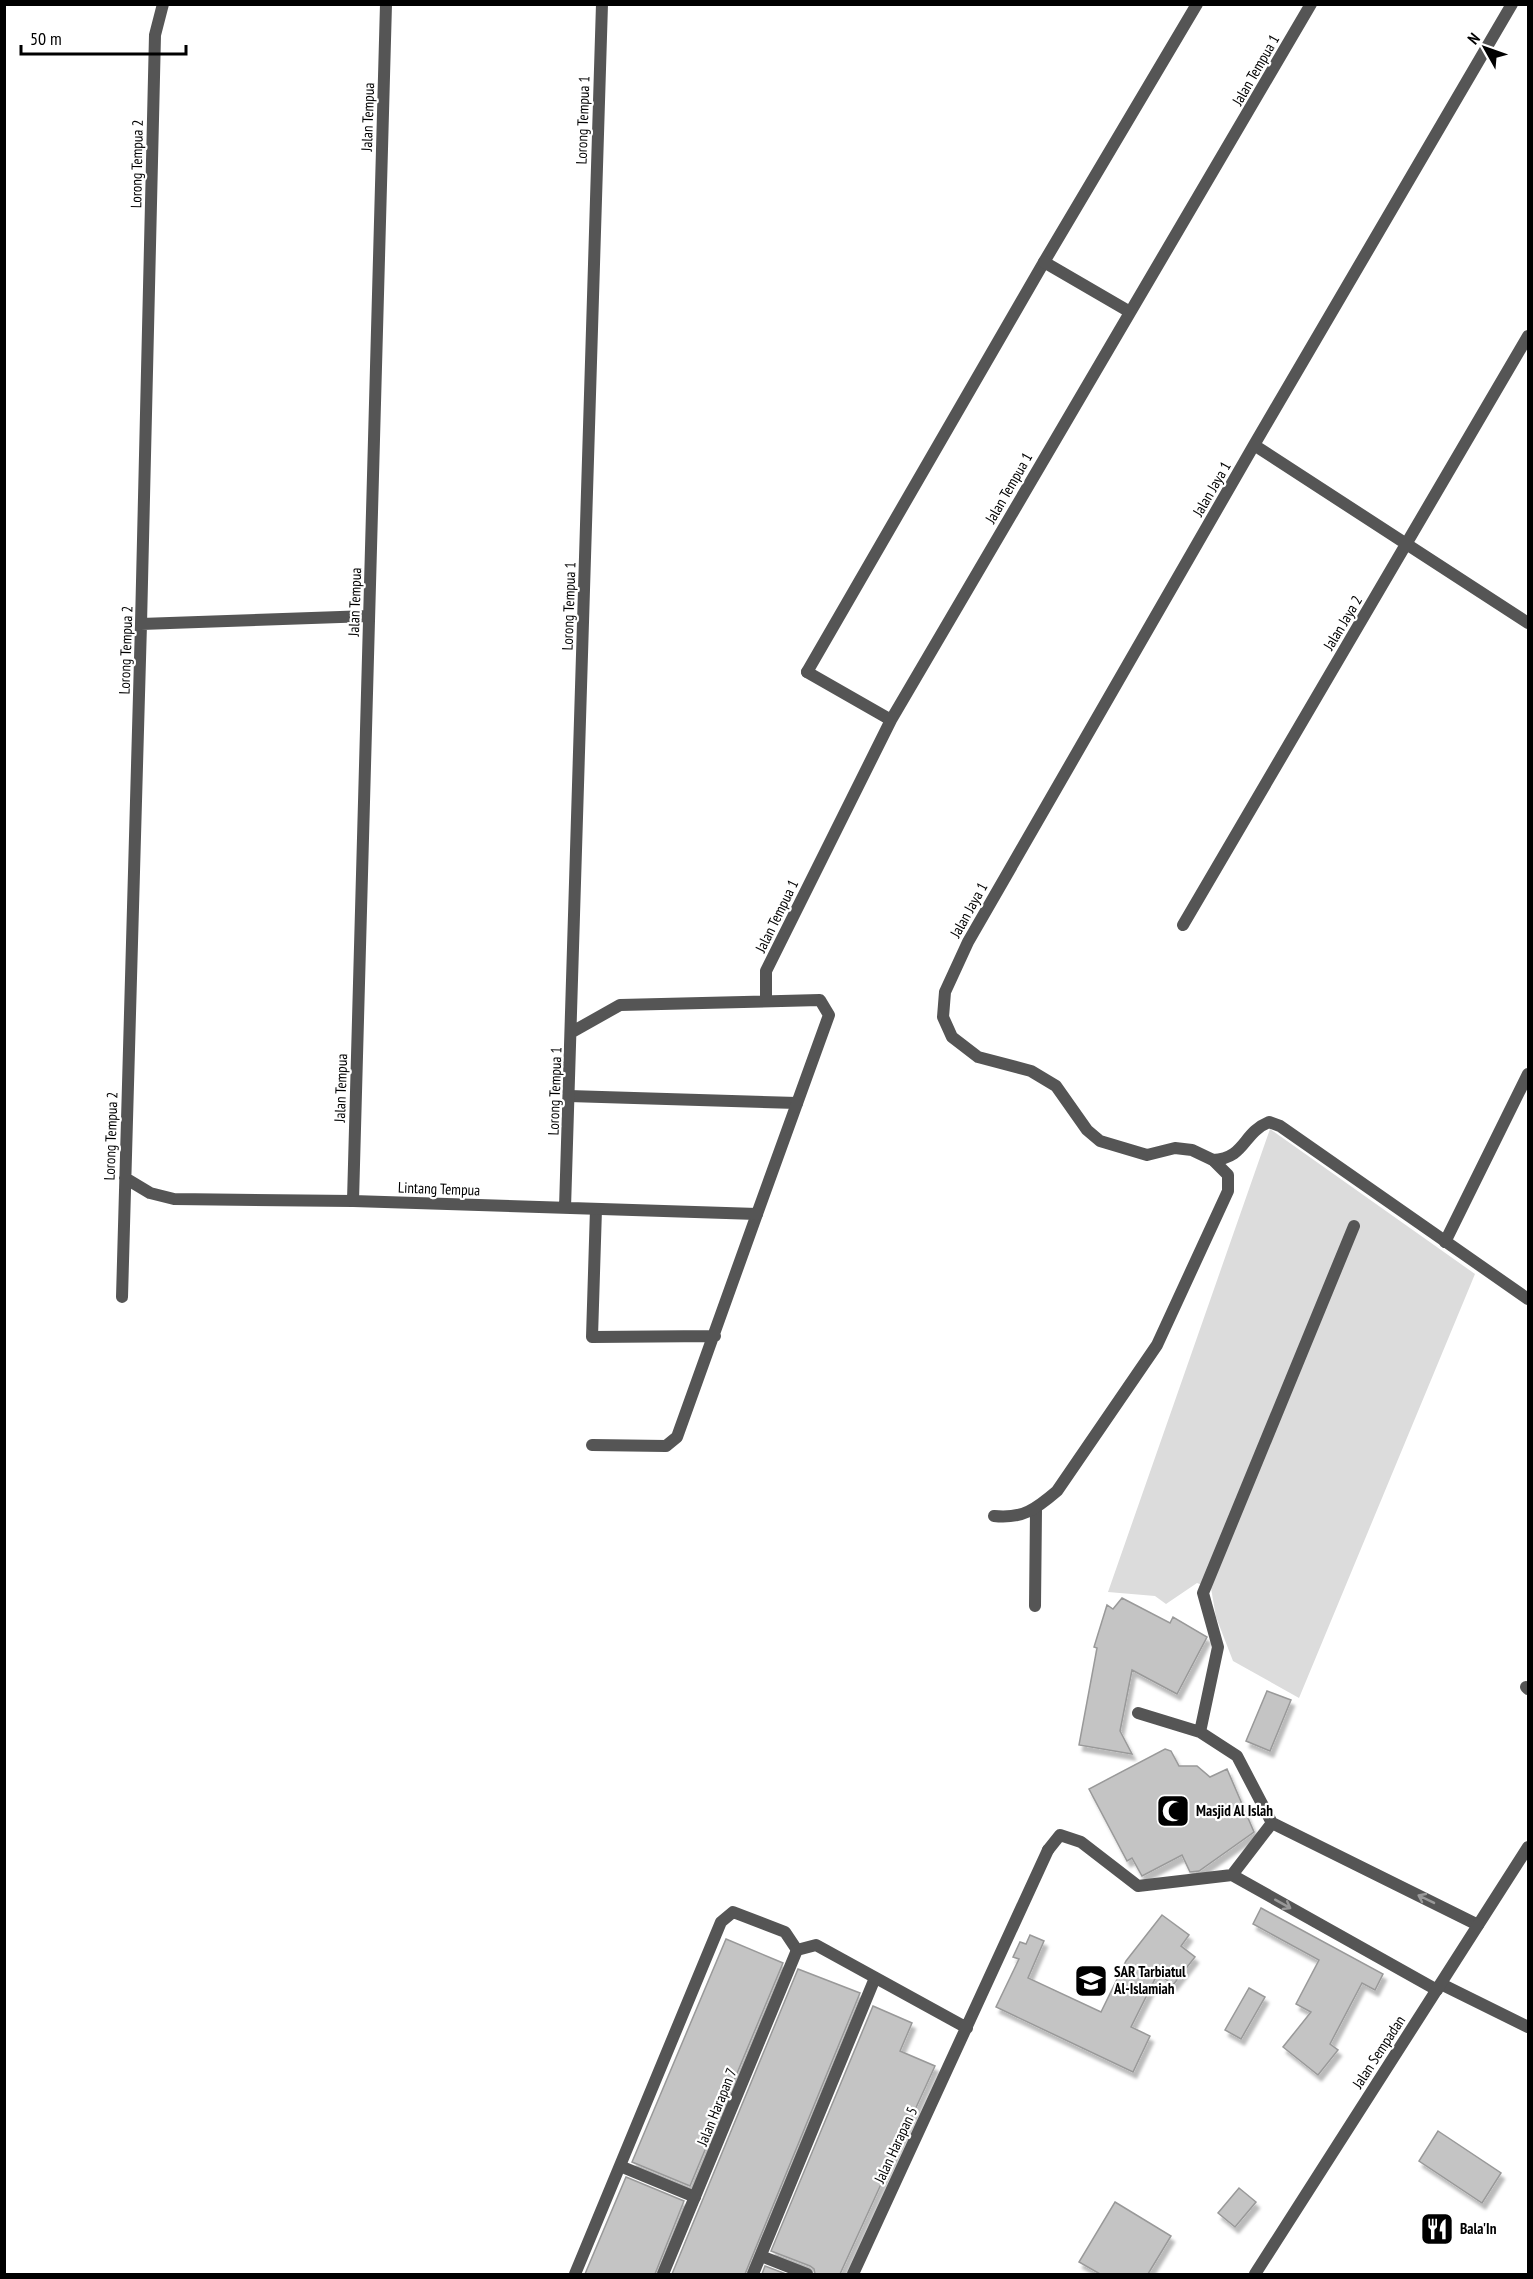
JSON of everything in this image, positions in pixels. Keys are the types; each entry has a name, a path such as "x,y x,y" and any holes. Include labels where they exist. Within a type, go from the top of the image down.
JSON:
{"street":[{"name":"Lorong Tempua 2","path":"122,1297 155,35 163,4"},
{"name":"Jalan Tempua","path":"353,1201 386,4"},
{"name":"Lorong Tempua 1","path":"565,1208 602,4"},
{"path":"891,720 807,672 1044,262 1197,4"},
{"name":"Jalan Tempua 1","path":"766,1002 766,971 891,720 1311,4"},
{"name":"Jalan Jaya 1","path":"1213,1161 1192,1150 1175,1148 1147,1155 1100,1141 1087,1130 1056,1086 1030,1071 978,1056 952,1037 943,1017 945,992 968,942 1254,445 1512,4"},
{"path":"1044,262 1130,312"},
{"name":"Jalan Jaya 2","path":"1183,925 1528,336"},
{"path":"1254,445 1528,623"},
{"path":"141,624 369,616"},
{"path":"572,1032 620,1005 820,1000 829,1015 680,1432 672,1443 666,1446 592,1445"},
{"path":"1445,1242 1528,1074"},
{"path":"569,1096 797,1103"},
{"path":"1213,1161 1225,1160 1235,1154 1260,1125 1269,1122 1280,1126 1528,1299"},
{"path":"994,1516 1009,1518 1036,1509 1057,1491 1157,1345 1228,1191 1228,1175 1213,1161"},
{"name":"Lintang Tempua","path":"125,1178 150,1192 174,1199 353,1201 757,1214"},
{"path":"596,1209 592,1337 715,1336"},
{"path":"1200,1732 1218,1647 1203,1593 1354,1226"},
{"path":"1035,1606 1036,1509"},
{"path":"1138,1713 1200,1732 1237,1756 1272,1823 1478,1925"},
{"path":"1272,1823 1232,1875 1439,1987 1528,2027"},
{"name":"Jalan Harapan 5","path":"854,2274 1048,1850 1060,1835 1081,1842 1138,1886 1232,1875"},
{"name":"Jalan Sempadan","path":"1255,2274 1528,1847"},
{"path":"575,2274 721,1922 733,1912 785,1932 797,1950 816,1945 967,2028"},
{"name":"Jalan Harapan 7","path":"663,2274 797,1950"},
{"path":"753,2274 875,1978"},
{"path":"620,2166 695,2197"},
{"path":"761,2256 807,2274"}],"shaded area":[{"path":"1270,1129 1475,1274 1299,1698 1233,1661 1216,1617 1211,1588 1197,1583 1166,1604 1155,1596 1108,1592"}],"building":[{"path":"1122,1598 1170,1623 1173,1617 1207,1637 1177,1694 1132,1670 1120,1731 1132,1754 1079,1745 1097,1648 1094,1647 1107,1605 1113,1609"},
{"path":"1267,1691 1291,1700 1270,1751 1246,1741"},
{"name":"Masjid Al Islah","path":"1165,1749 1171,1751 1179,1766 1197,1766 1210,1777 1227,1769 1254,1832 1199,1871 1190,1872 1182,1855 1142,1876 1132,1858 1127,1861 1089,1789"},
{"path":"1261,1908 1383,1974 1375,1990 1362,1983 1330,2044 1338,2050 1318,2075 1283,2047 1311,2012 1296,2004 1319,1960 1253,1924"},
{"path":"1162,1915 1189,1935 1181,1946 1195,1957 1173,1985 1158,1973 1131,2027 1150,2036 1133,2072 996,2007 1019,1959 1013,1957 1020,1942 1026,1944 1030,1935 1044,1941 1028,1978 1101,2012 1126,1961"},
{"path":"726,1939 783,1963 690,2186 632,2162"},
{"path":"798,1969 860,1993 745,2274 672,2274"},
{"path":"1249,1988 1265,1997 1241,2039 1225,2030"},
{"path":"873,2006 912,2023 900,2051 935,2066 840,2274 815,2274 814,2269 810,2266 771,2251"},
{"path":"1438,2131 1501,2173 1482,2203 1419,2161"},
{"path":"626,2177 684,2201 655,2274 585,2274"},
{"path":"1239,2188 1256,2202 1235,2227 1218,2213"},
{"path":"1115,2202 1171,2236 1148,2274 1100,2274 1079,2262"},
{"path":"765,2266 786,2274 762,2274"}],"place":[{"name":"Masjid Al Islah","path":"1173,1811"},
{"name":"SAR Tarbiatul Al-Islamiah","path":"1091,1981"},
{"name":"Bala'In","path":"1437,2229"}]}
